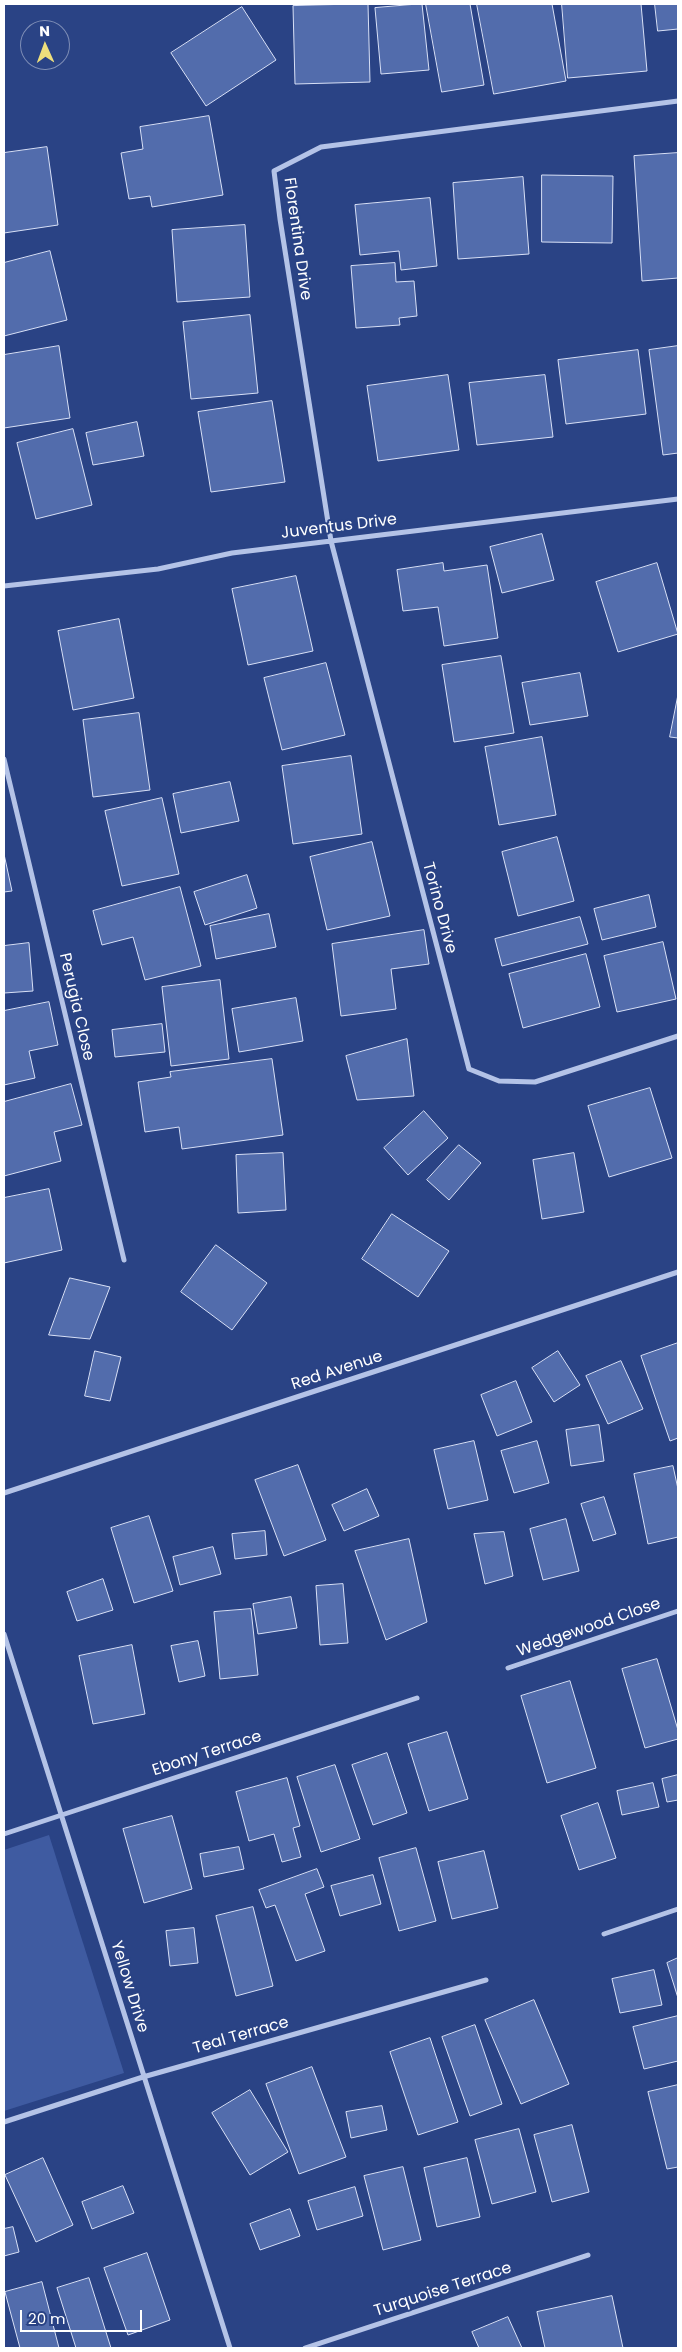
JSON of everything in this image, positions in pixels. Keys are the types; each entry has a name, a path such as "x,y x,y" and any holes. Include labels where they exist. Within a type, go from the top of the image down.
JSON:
{"street":[{"name":"Florentina Drive","path":"331,541 280,219 274,170 321,147 678,101"},
{"name":"Juventus Drive","path":"4,586 158,569 232,553 678,499"},
{"name":"Torino Drive","path":"331,541 469,1069 499,1081 535,1082 678,1036"},
{"name":"Perugia Close","path":"4,759 124,1260"},
{"name":"Red Avenue","path":"4,1493 678,1272"},
{"name":"Wedgewood Close","path":"508,1668 678,1611"},
{"name":"Yellow Drive","path":"4,1634 63,1815 143,2077 230,2348"},
{"name":"Ebony Terrace","path":"4,1834 417,1698"},
{"path":"604,1934 678,1909"},
{"name":"Teal Terrace","path":"4,2122 143,2077 486,1980"},
{"name":"Turquoise Terrace","path":"305,2348 588,2254"}],"shaded area":[{"path":"49,1835 124,2073 4,2111 4,1850"}],"building":[{"path":"368,4 370,82 295,84 293,6"},
{"path":"422,4 429,70 381,74 375,8"},
{"path":"426,4 470,4 484,85 442,92"},
{"path":"477,4 552,4 566,81 494,94"},
{"path":"562,4 641,4 647,71 568,78"},
{"path":"655,4 678,4 678,29 658,31"},
{"path":"242,7 276,60 206,106 171,53"},
{"path":"209,116 223,195 152,207 150,196 129,199 121,153 143,149 140,127"},
{"path":"47,147 58,225 4,233 4,153"},
{"path":"678,153 678,278 642,281 634,156"},
{"path":"542,175 613,176 612,243 542,242"},
{"path":"523,177 529,254 458,259 453,183"},
{"path":"430,198 437,266 401,270 399,251 360,255 355,205"},
{"path":"245,225 250,297 177,302 172,230"},
{"path":"50,251 67,320 4,336 4,263"},
{"path":"395,263 396,282 414,281 417,316 399,318 400,325 356,328 351,266"},
{"path":"250,315 258,393 191,399 183,322"},
{"path":"59,346 70,418 4,428 4,355"},
{"path":"678,346 678,453 663,455 649,350"},
{"path":"638,350 646,414 566,424 558,360"},
{"path":"448,375 459,450 378,461 367,386"},
{"path":"545,375 553,437 477,445 469,383"},
{"path":"272,401 285,482 211,492 198,412"},
{"path":"137,422 144,456 93,465 86,433"},
{"path":"73,429 92,505 36,519 17,443"},
{"path":"542,534 554,580 502,593 490,547"},
{"path":"443,563 444,571 487,565 498,638 444,646 438,607 403,611 397,570"},
{"path":"657,563 678,634 618,652 596,582"},
{"path":"296,576 313,651 248,665 232,589"},
{"path":"119,619 134,698 73,710 58,631"},
{"path":"501,656 514,733 454,742 442,665"},
{"path":"326,663 345,735 282,750 264,678"},
{"path":"580,673 588,716 530,725 522,683"},
{"path":"678,695 678,738 670,737"},
{"path":"139,713 150,790 93,797 83,720"},
{"path":"542,737 556,815 499,825 485,747"},
{"path":"351,756 362,834 293,844 282,766"},
{"path":"230,782 239,821 181,833 173,794"},
{"path":"162,798 179,874 122,886 105,811"},
{"path":"557,837 574,901 518,916 502,852"},
{"path":"372,842 390,916 327,930 310,857"},
{"path":"4,854 12,891 4,892"},
{"path":"247,875 257,908 205,925 194,892"},
{"path":"180,887 201,966 145,980 133,937 102,945 93,911"},
{"path":"649,895 656,927 602,940 594,909"},
{"path":"269,914 276,947 216,959 210,926"},
{"path":"580,917 588,944 502,966 495,939"},
{"path":"424,930 429,964 391,969 396,1009 341,1016 332,944"},
{"path":"663,942 676,999 617,1012 604,956"},
{"path":"29,943 33,991 4,993 4,946"},
{"path":"586,954 600,1007 523,1028 509,974"},
{"path":"220,980 229,1059 171,1066 162,987"},
{"path":"296,998 303,1041 239,1052 232,1009"},
{"path":"49,1002 58,1045 29,1051 35,1078 4,1085 4,1011"},
{"path":"162,1024 165,1052 115,1057 112,1030"},
{"path":"407,1039 414,1096 357,1100 346,1056"},
{"path":"272,1059 283,1135 182,1149 179,1127 145,1132 138,1082 171,1077 170,1072"},
{"path":"71,1084 82,1125 54,1132 61,1161 4,1176 4,1102"},
{"path":"650,1088 672,1158 609,1177 588,1106"},
{"path":"424,1111 448,1138 408,1175 384,1148"},
{"path":"459,1145 481,1163 449,1200 427,1180"},
{"path":"283,1153 286,1210 238,1213 236,1155"},
{"path":"574,1153 584,1212 542,1219 533,1160"},
{"path":"49,1189 62,1250 4,1263 4,1198"},
{"path":"392,1214 449,1251 418,1297 362,1259"},
{"path":"216,1245 267,1283 232,1330 181,1292"},
{"path":"70,1278 110,1287 90,1339 49,1335"},
{"path":"678,1343 678,1438 670,1441 641,1356"},
{"path":"95,1351 121,1357 110,1401 85,1396"},
{"path":"558,1351 580,1385 554,1402 532,1368"},
{"path":"621,1361 643,1409 608,1424 586,1376"},
{"path":"516,1381 532,1422 497,1436 481,1395"},
{"path":"599,1425 604,1461 571,1466 566,1430"},
{"path":"474,1441 488,1500 448,1509 434,1450"},
{"path":"537,1441 549,1483 514,1493 501,1451"},
{"path":"298,1465 326,1540 284,1556 255,1480"},
{"path":"673,1466 678,1489 678,1537 648,1544 634,1474"},
{"path":"367,1489 379,1516 344,1531 332,1505"},
{"path":"604,1497 616,1534 593,1541 581,1504"},
{"path":"149,1516 173,1591 134,1603 111,1528"},
{"path":"566,1519 579,1571 543,1580 530,1529"},
{"path":"265,1531 267,1555 235,1559 232,1534"},
{"path":"504,1532 513,1576 485,1584 474,1534"},
{"path":"409,1539 427,1622 386,1640 355,1551"},
{"path":"213,1547 221,1574 180,1585 173,1557"},
{"path":"103,1579 113,1610 77,1621 67,1592"},
{"path":"343,1584 348,1643 320,1645 316,1586"},
{"path":"291,1597 297,1628 258,1634 253,1604"},
{"path":"251,1609 258,1675 220,1679 214,1612"},
{"path":"198,1641 205,1676 179,1682 171,1646"},
{"path":"132,1645 145,1714 93,1724 79,1656"},
{"path":"657,1659 678,1730 678,1739 645,1748 622,1669"},
{"path":"570,1681 596,1768 547,1783 521,1696"},
{"path":"447,1732 468,1799 429,1811 408,1744"},
{"path":"387,1753 407,1813 373,1825 352,1765"},
{"path":"335,1765 360,1839 321,1852 297,1777"},
{"path":"678,1775 678,1800 667,1802 662,1779"},
{"path":"287,1778 300,1826 293,1828 301,1857 282,1862 274,1834 249,1841 236,1792"},
{"path":"653,1783 659,1807 622,1815 617,1791"},
{"path":"598,1803 616,1858 579,1870 561,1816"},
{"path":"172,1816 192,1889 144,1903 123,1829"},
{"path":"239,1847 244,1869 204,1877 200,1854"},
{"path":"416,1848 436,1921 399,1931 379,1858"},
{"path":"484,1851 498,1908 452,1919 438,1862"},
{"path":"317,1869 324,1887 305,1894 325,1951 296,1961 275,1905 266,1908 259,1890"},
{"path":"373,1875 381,1904 340,1916 331,1886"},
{"path":"253,1907 273,1986 236,1996 216,1916"},
{"path":"194,1928 198,1963 170,1966 166,1931"},
{"path":"678,1958 678,1998 667,1963"},
{"path":"654,1970 662,2005 620,2013 612,1979"},
{"path":"534,2000 569,2084 521,2104 485,2020"},
{"path":"678,2016 678,2061 644,2069 633,2027"},
{"path":"475,2025 502,2104 470,2116 442,2037"},
{"path":"430,2038 458,2122 418,2135 390,2052"},
{"path":"312,2067 346,2157 299,2174 266,2084"},
{"path":"678,2085 678,2167 667,2169 648,2092"},
{"path":"250,2090 288,2152 250,2175 212,2113"},
{"path":"382,2106 387,2130 351,2138 346,2112"},
{"path":"572,2125 589,2192 552,2202 534,2135"},
{"path":"519,2129 536,2192 492,2204 475,2140"},
{"path":"43,2158 73,2225 36,2242 5,2175"},
{"path":"467,2158 480,2217 437,2227 424,2168"},
{"path":"403,2167 421,2240 383,2250 364,2176"},
{"path":"123,2186 134,2213 92,2229 82,2202"},
{"path":"355,2187 363,2216 317,2230 308,2201"},
{"path":"290,2209 300,2236 260,2250 250,2224"},
{"path":"13,2227 19,2252 4,2256 4,2229"},
{"path":"147,2253 170,2320 128,2335 104,2268"},
{"path":"89,2278 111,2348 76,2348 57,2288"},
{"path":"42,2282 59,2348 20,2348 5,2292"},
{"path":"612,2296 623,2348 545,2348 537,2312"},
{"path":"508,2317 522,2348 479,2348 472,2332"}]}
